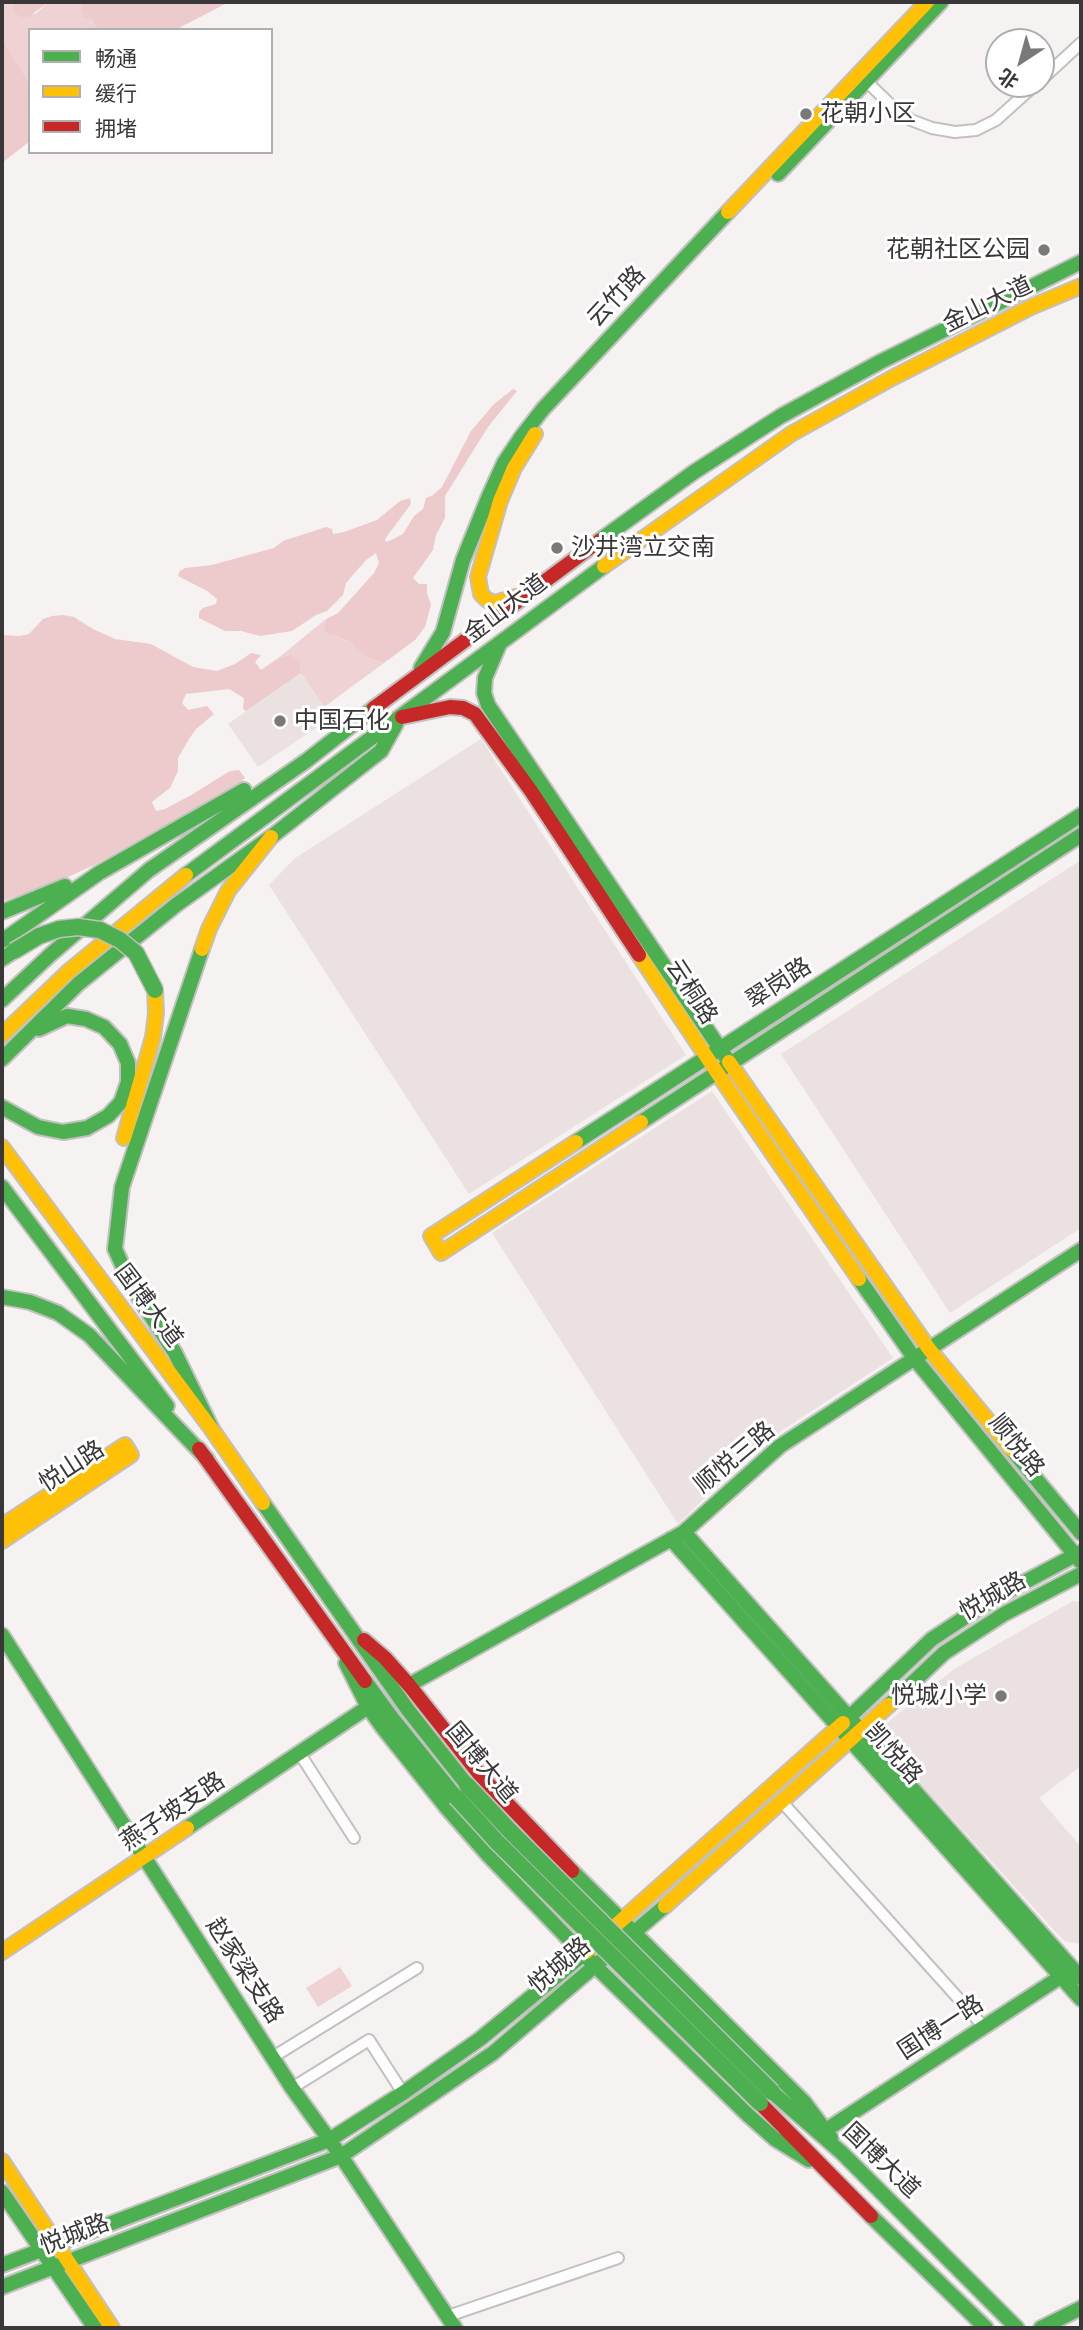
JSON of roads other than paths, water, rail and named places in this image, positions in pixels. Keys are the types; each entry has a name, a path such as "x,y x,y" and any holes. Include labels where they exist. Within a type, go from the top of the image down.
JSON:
{"main road":[{"name":"云竹路","path":"527,592 495,603 481,594 478,577 500,501 514,468 530,441 928,2"},
{"name":"云竹路","path":"417,674 443,632 463,560 504,463 522,436 544,409 862,77 941,2"},
{"name":"金山大道","path":"2,1000 50,954 149,870 306,761 527,592 694,472 781,416 880,362 1081,262"},
{"name":"金山大道","path":"2,1035 68,972 165,891 706,492 791,434 1031,307 1081,286"},
{"name":"云桐路","path":"502,640 485,678 484,693 488,705 714,1054"},
{"name":"云桐路","path":"399,718 450,707 463,708 475,714 714,1054 929,1349"},
{"path":"2,1059 78,984 176,905 271,837 382,751 399,718"},
{"path":"2,912 99,873 331,741"},
{"name":"翠岗路","path":"1081,815 431,1236 442,1252 1081,835"},
{"path":"115,1248 122,1187 209,929 228,891 271,837"},
{"path":"6,950 99,873"},
{"path":"6,950 59,929 100,930 120,940 136,953 155,990 153,1037 111,1185 110,1216 115,1248 132,1287 175,1353 213,1431"},
{"path":"2,1107 38,1127 63,1132 87,1128 108,1116 121,1102 128,1082 128,1063 120,1044 104,1027 86,1019 67,1016 25,1035"},
{"name":"云桐路","path":"725,1069 915,1359"},
{"name":"国博大道","path":"2,1147 213,1431 462,1791"},
{"name":"国博大道","path":"2,1187 207,1459 393,1718 462,1791 510,1832 766,2098 821,2167 986,2328"},
{"name":"顺悦三路","path":"409,1685 677,1536 780,1446 1081,1250"},
{"path":"2,1297 30,1302 58,1313 89,1335 207,1459"},
{"path":"2,1305 30,1302"},
{"name":"顺悦路","path":"929,1349 1081,1533"},
{"name":"顺悦路","path":"915,1359 1080,1556"},
{"name":"悦山路","path":"2,1526 128,1450 2,1541"},
{"name":"凯悦路","path":"677,1536 856,1737 1074,1972 1081,1998"},
{"name":"悦城路","path":"2,2265 329,2140 403,2093 480,2039 583,1954 844,1723 932,1639 993,1599 1080,1556"},
{"name":"悦城路","path":"2,2287 341,2156 493,2053 856,1737 944,1653 1004,1614 1081,1574"},
{"path":"350,1629 385,1658 488,1784 531,1830 804,2102 842,2153"},
{"name":"赵家梁支路","path":"2,1635 292,2088 341,2156 451,2322"},
{"path":"333,1637 368,1707 446,1807 488,1855 583,1954 748,2115 775,2139 821,2167"},
{"name":"燕子坡支路","path":"2,1952 368,1707"},
{"name":"国博一路","path":"826,2130 1074,1972"},
{"name":"国博大道","path":"766,2098 842,2153 1017,2328"},
{"path":"2,2161 57,2243 61,2265 95,2328"},
{"path":"2,2192 41,2249 61,2265 113,2328"},
{"path":"958,2301 967,2328"},
{"path":"1041,2328 1081,2308"}],"street":[{"path":"1055,67 1081,43"},
{"path":"862,77 893,107 911,120 932,128 955,132 976,130 996,120 1020,98"},
{"path":"300,1754 354,1838"},
{"path":"782,1801 984,2027"},
{"path":"273,2057 417,1968"},
{"path":"292,2088 369,2040 403,2093"},
{"path":"451,2322 618,2258"}],"place":[{"name":"花朝小区","path":"806,114"},
{"name":"花朝社区公园","path":"1044,250"},
{"name":"沙井湾立交南","path":"557,548"},
{"name":"中国石化","path":"280,721"},
{"name":"悦城小学","path":"1001,1696"}]}
